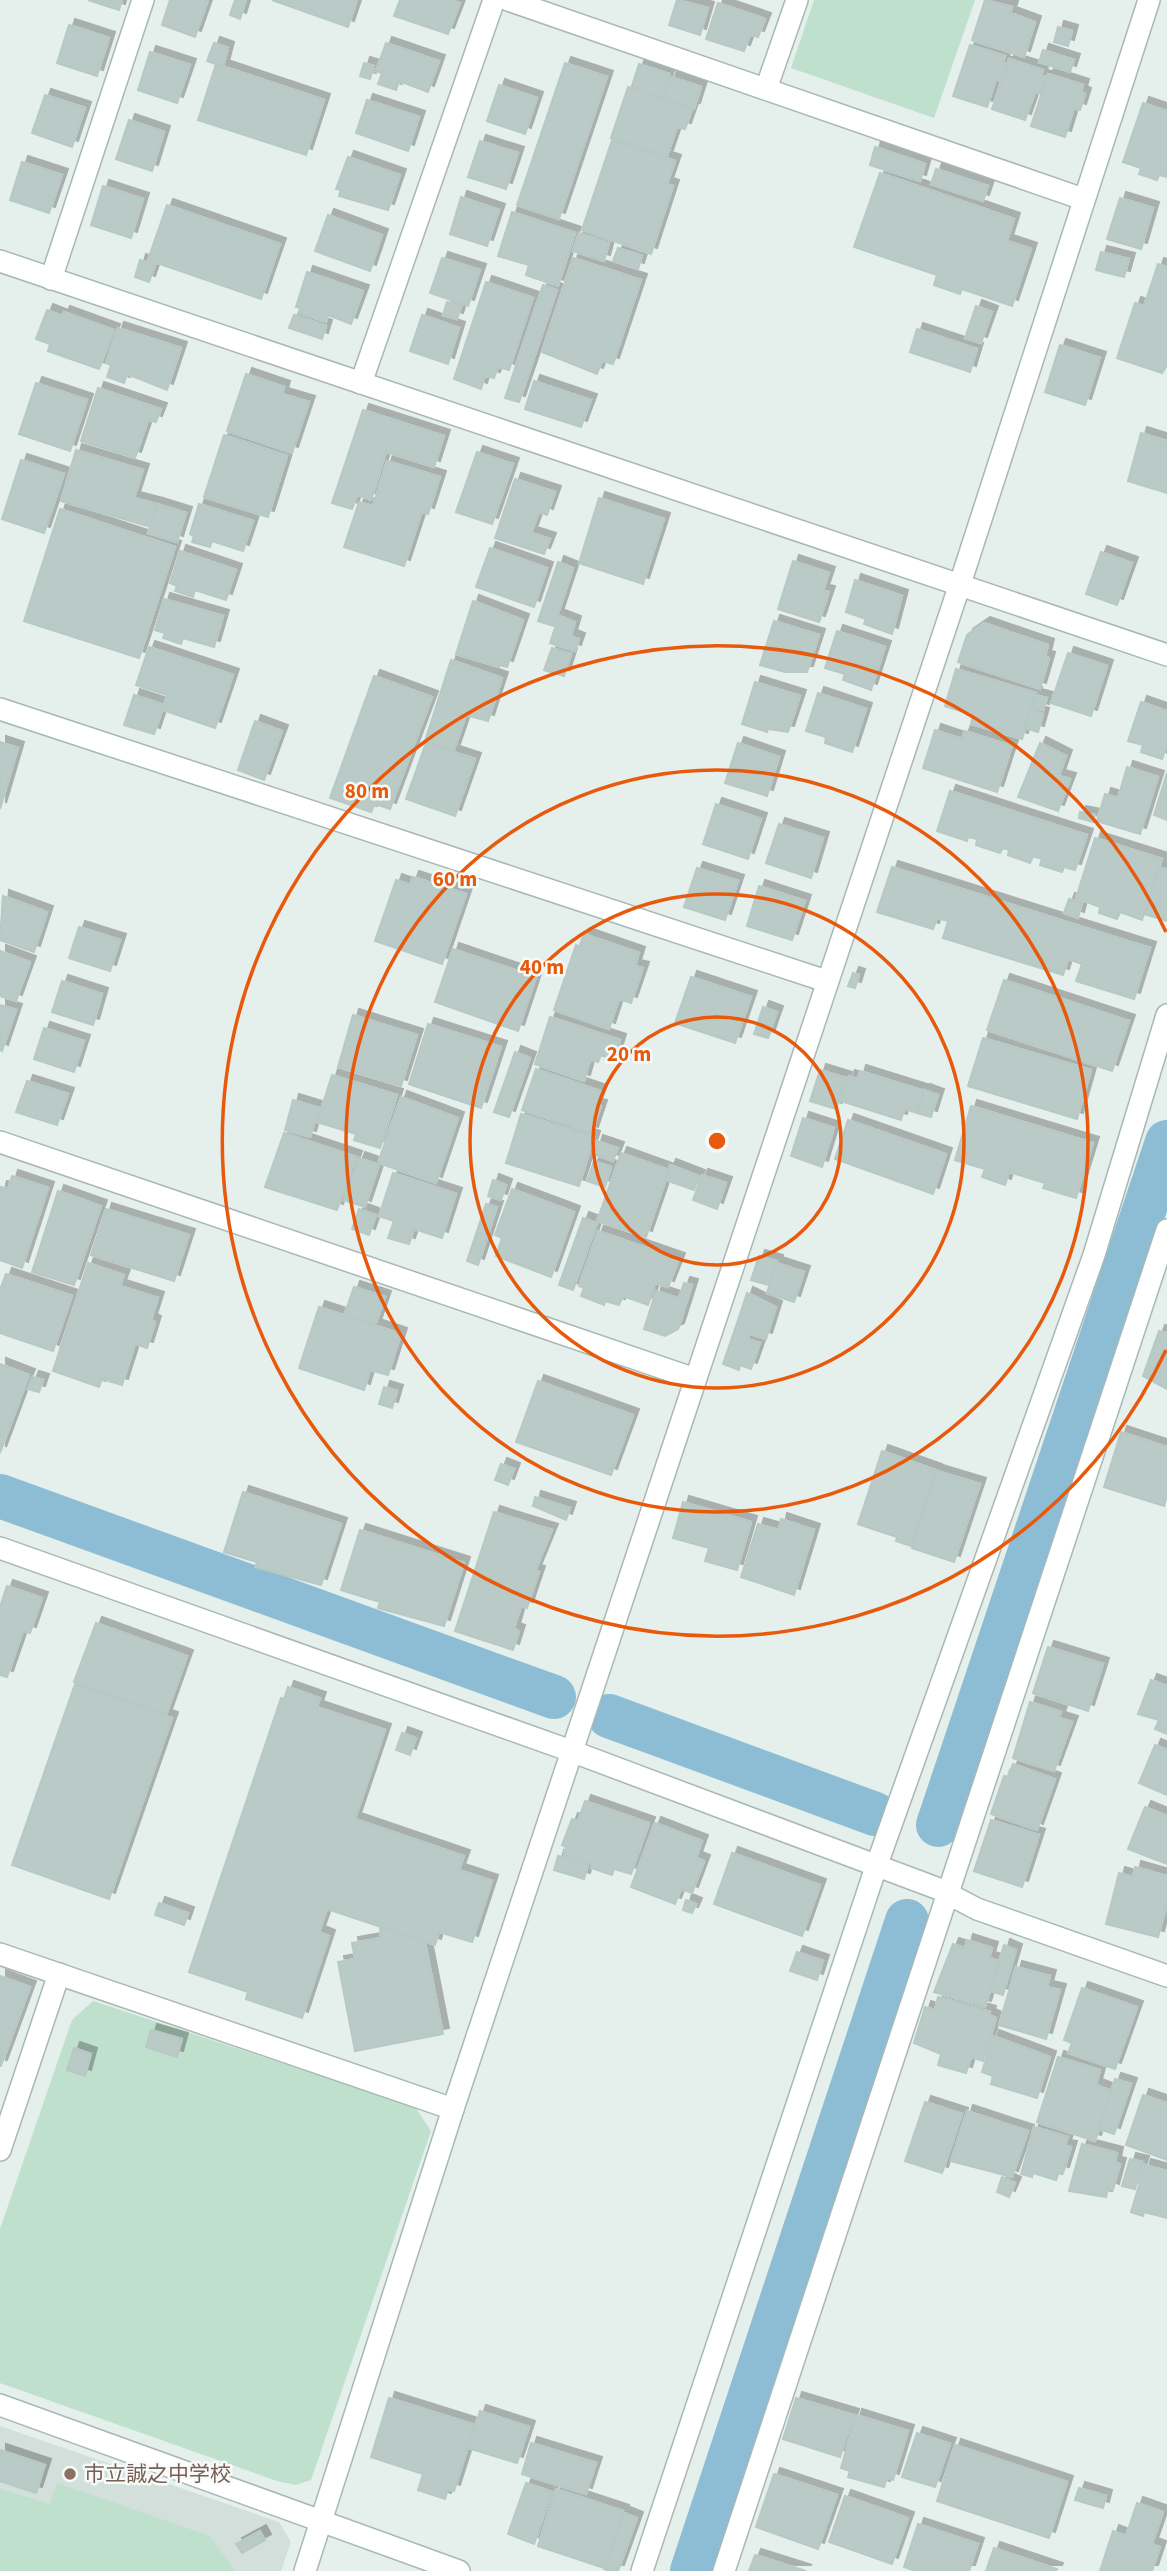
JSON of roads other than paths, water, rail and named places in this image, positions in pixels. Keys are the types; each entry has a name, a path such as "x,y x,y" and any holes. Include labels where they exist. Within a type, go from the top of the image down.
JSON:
{"street":[{"path":"51,279 143,0"},
{"path":"361,383 494,0"},
{"path":"508,0 1083,199"},
{"path":"765,89 797,0"},
{"path":"305,2571 453,2109 959,587 1149,0"},
{"path":"0,261 959,587 1167,655"},
{"path":"0,709 826,982"},
{"path":"642,2571 876,1867 1094,1255 1167,1015"},
{"path":"0,1142 695,1379"},
{"path":"724,2571 944,1891 1167,1230"},
{"path":"0,1548 571,1751 944,1891 978,1909 1167,1976"},
{"path":"0,1954 453,2109"},
{"path":"0,2150 58,1974"},
{"path":"0,2405 459,2571"}],"waterway":[{"path":"938,1825 1167,1142"},
{"path":"0,1496 554,1697"},
{"path":"609,1716 875,1814"},
{"path":"692,2571 907,1921"}],"place":[{"name":"市立誠之中学校","path":"70,2474"}]}
